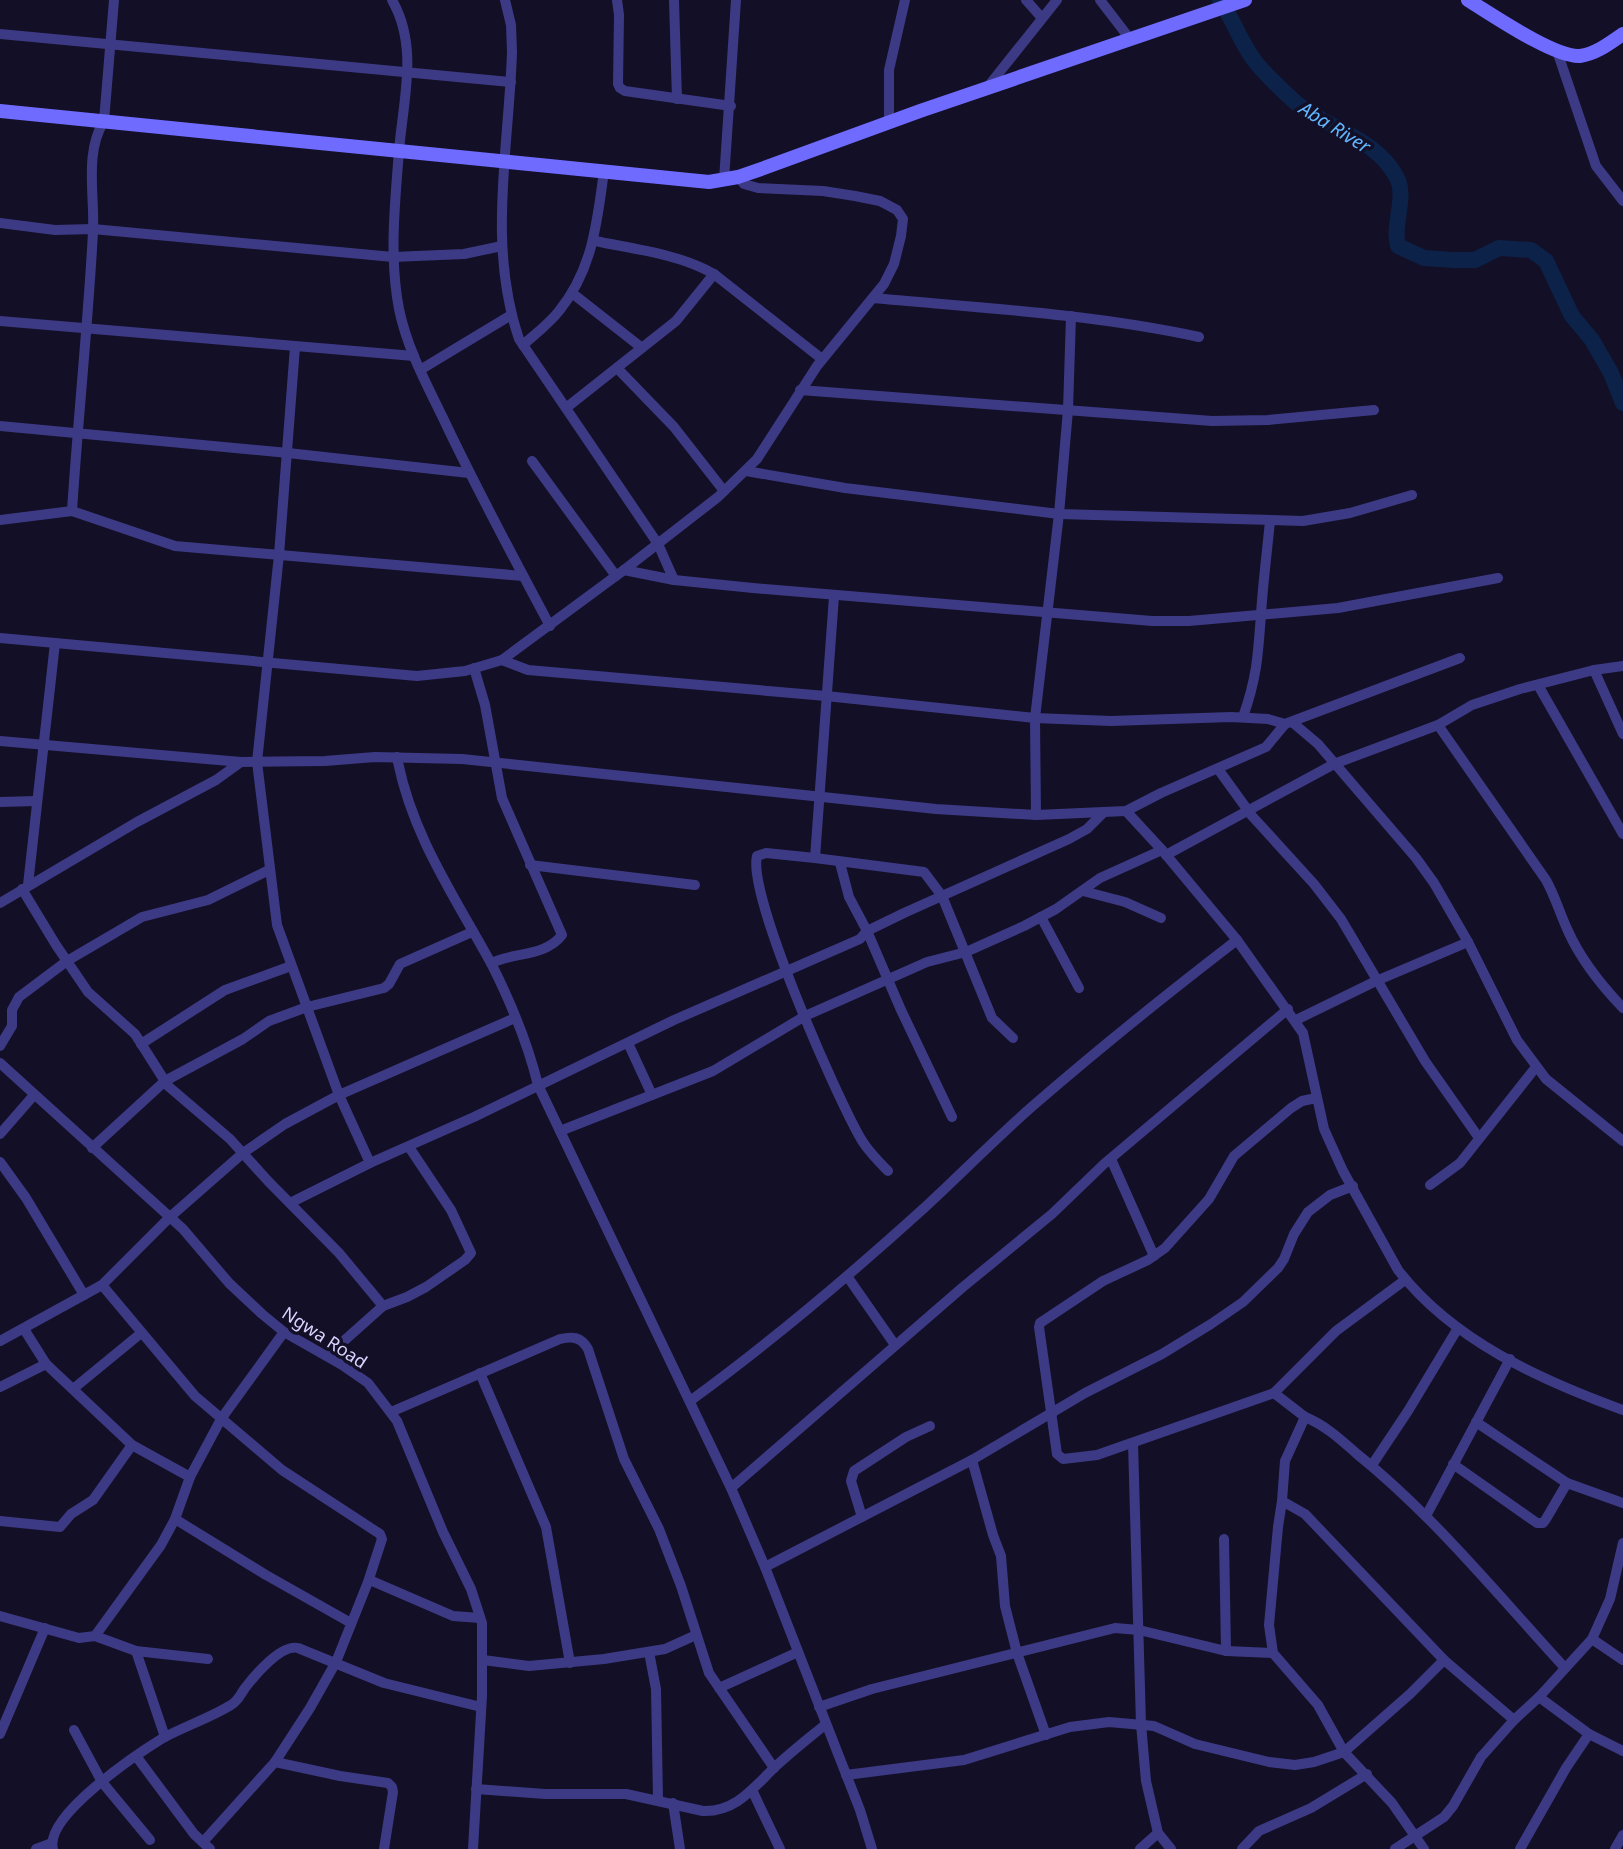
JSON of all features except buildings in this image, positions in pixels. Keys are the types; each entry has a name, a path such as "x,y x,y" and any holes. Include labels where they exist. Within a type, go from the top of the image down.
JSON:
{"street":[{"path":"72,511 93,229 93,161 96,136 104,121 114,0"},
{"path":"392,0 404,28 407,44 393,257 399,310 420,370 469,473 550,626"},
{"path":"505,0 511,25 511,82 500,215 511,315 523,345 658,544 674,580"},
{"path":"617,0 620,88 625,91 731,106"},
{"path":"674,0 677,99"},
{"path":"731,178 736,0"},
{"path":"889,123 889,70 905,0 896,0"},
{"path":"1026,0 1041,18"},
{"path":"985,89 1057,0"},
{"path":"1100,0 1130,39"},
{"path":"0,111 709,182 731,178 1245,0"},
{"path":"1468,0 1557,51 1576,56 1605,47 1623,34"},
{"path":"0,34 511,82"},
{"path":"1557,51 1596,166 1623,201"},
{"path":"523,345 558,313 572,293 595,241 604,171"},
{"path":"0,638 417,676 474,668 502,660 658,544 746,471 770,441 822,359 884,284 894,264 902,219 897,210 880,201 823,191 758,188 731,178"},
{"path":"0,223 55,230 93,229 393,257 464,254 502,246"},
{"path":"595,241 661,255 701,267 714,274 822,359"},
{"path":"566,408 676,321 714,274"},
{"path":"572,293 642,348"},
{"path":"873,298 1142,324 1199,337"},
{"path":"420,370 511,315"},
{"path":"1036,815 1035,718 1059,514 1068,410 1071,316"},
{"path":"0,321 414,356"},
{"path":"295,347 279,555 257,762 277,925 340,1095 370,1163"},
{"path":"617,368 674,427 724,491"},
{"path":"800,390 1212,421 1269,420 1374,410"},
{"path":"0,426 469,473"},
{"path":"532,461 620,573 674,580 834,596 1152,621 1348,607 1498,578"},
{"path":"746,471 845,488 1059,514 1303,521 1350,513 1412,495"},
{"path":"0,520 72,511 164,544 523,576"},
{"path":"1243,717 1257,673 1270,521"},
{"path":"815,858 834,596"},
{"path":"55,643 25,887 67,961 95,999 122,1021 141,1044 165,1081 230,1139 339,1253 383,1306"},
{"path":"0,741 241,762 397,757 496,762 936,809 1036,815 1126,811 1266,747 1288,723 1460,658"},
{"path":"502,660 528,670 826,696 1035,718 1111,721 1243,717 1288,723 1318,744 1416,858 1434,883 1468,942 1517,1040 1536,1067 1546,1079 1623,1141"},
{"path":"560,1130 726,1065 736,1055 805,1016 927,962 966,952 1041,917 1107,874 1164,853 1334,764 1438,725 1488,699 1594,670 1623,666"},
{"path":"474,668 485,705 507,812 562,935 550,947 491,963"},
{"path":"1594,670 1623,734"},
{"path":"1538,685 1623,834"},
{"path":"1438,725 1546,880 1569,933 1589,967 1623,1008"},
{"path":"397,757 406,797 420,833 491,963 529,1052 538,1085 731,1488 765,1567 872,1849"},
{"path":"0,903 137,822 216,780 241,762"},
{"path":"1218,769 1248,810 1321,893 1340,919 1425,1061 1479,1138"},
{"path":"0,802 37,801"},
{"path":"1126,811 1237,940 1296,1020 1303,1032 1324,1129 1343,1171 1405,1280 1436,1312 1458,1328 1510,1359 1588,1397 1623,1410"},
{"path":"290,1203 674,1020 788,972 860,939 867,931 1069,839 1087,829 1104,812"},
{"path":"888,1171 869,1151 857,1131 805,1016 763,908 755,859 766,853 923,872 942,896 992,1018 1013,1038"},
{"path":"841,863 849,897 952,1117"},
{"path":"530,865 695,885"},
{"path":"0,1046 12,1027 12,1010 19,996 67,961 142,917 208,900 269,870"},
{"path":"1083,891 1125,902 1161,918"},
{"path":"1041,917 1079,988"},
{"path":"92,1148 165,1081 243,1039 269,1021 307,1007 384,988 400,964 472,932"},
{"path":"690,1401 745,1361 846,1276 1034,1105 1147,1010 1237,940"},
{"path":"1296,1020 1376,981 1468,942"},
{"path":"141,1044 225,990 292,966"},
{"path":"731,1488 1288,1009"},
{"path":"0,1341 102,1285 170,1217 243,1153 303,1113 515,1018"},
{"path":"628,1044 652,1095"},
{"name":"Ngwa Road","path":"0,1063 170,1217 229,1283 284,1332 368,1383 391,1412 471,1589 483,1633 473,1849"},
{"path":"1430,1185 1460,1163 1536,1067"},
{"path":"0,1135 34,1095"},
{"path":"1316,1098 1302,1101 1292,1108 1234,1156 1209,1199 1174,1240 1154,1256 1103,1282 1040,1323 1050,1414 1059,1458 1097,1455 1274,1393 1336,1331 1405,1280"},
{"path":"327,1356 383,1306 426,1287 471,1253 451,1210 409,1147"},
{"path":"1111,1159 1154,1256"},
{"path":"0,1162 26,1198 84,1295"},
{"path":"765,1567 971,1460 1163,1354 1243,1302 1278,1268 1308,1212 1329,1195 1353,1186"},
{"path":"846,1276 895,1345"},
{"path":"102,1285 195,1396 282,1470 380,1534 381,1545 336,1662 275,1762 206,1845 194,1834 136,1756"},
{"path":"1372,1465 1458,1328"},
{"path":"24,1329 46,1364 132,1445 190,1477"},
{"path":"95,1636 161,1545 175,1519 190,1477 221,1419 284,1332"},
{"path":"74,1389 141,1334"},
{"path":"391,1412 567,1337 576,1337 585,1344 624,1459 659,1529 681,1586 709,1673 775,1768"},
{"path":"1426,1516 1510,1359"},
{"path":"0,1387 46,1364"},
{"path":"480,1373 546,1527 570,1663"},
{"path":"1274,1393 1306,1417 1322,1425 1372,1465 1426,1516 1566,1668"},
{"path":"1306,1417 1285,1461 1269,1625 1273,1653 1318,1705 1344,1752 1392,1803 1424,1849"},
{"path":"1476,1422 1567,1483 1623,1503"},
{"path":"862,1517 851,1481 854,1471 905,1437 930,1426"},
{"path":"1133,1443 1141,1724 1146,1781 1158,1833 1171,1849"},
{"path":"0,1521 60,1527 71,1514 93,1500 132,1445"},
{"path":"971,1460 1001,1556 1006,1606 1017,1653 1046,1735"},
{"path":"1453,1464 1537,1523 1546,1519 1567,1483"},
{"path":"1282,1501 1305,1514 1444,1660 1514,1720"},
{"path":"175,1519 266,1575 351,1622"},
{"path":"1224,1539 1226,1651"},
{"path":"1395,1849 1444,1817 1481,1757 1592,1639 1610,1600 1620,1569 1623,1543"},
{"path":"368,1582 372,1581 453,1616 480,1618"},
{"path":"0,1616 79,1637 95,1636 136,1651 208,1659"},
{"path":"0,1734 45,1628"},
{"path":"819,1707 872,1689 1100,1630 1125,1628 1226,1651 1273,1653"},
{"path":"483,1660 529,1666 570,1663 649,1652 696,1635"},
{"path":"1592,1639 1623,1660"},
{"path":"36,1849 53,1846 53,1836 64,1817 102,1782 165,1737 232,1705 258,1674 285,1649 298,1648 384,1683 481,1707"},
{"path":"136,1651 165,1737"},
{"path":"649,1652 656,1689 658,1799"},
{"path":"719,1688 798,1652"},
{"path":"846,1775 964,1760 1070,1727 1094,1723 1141,1724 1159,1728 1205,1748 1282,1764 1314,1762 1344,1752 1444,1660"},
{"path":"1539,1698 1589,1734 1623,1751"},
{"path":"1,1701 12,1706"},
{"path":"475,1789 545,1794 626,1794 713,1811 733,1804 752,1790 826,1724"},
{"path":"74,1730 102,1782 150,1840"},
{"path":"1520,1849 1566,1768 1589,1734"},
{"path":"275,1762 387,1783 393,1787 384,1849"},
{"path":"1242,1849 1259,1831 1311,1808 1367,1774"},
{"path":"752,1790 780,1849"},
{"path":"673,1803 680,1849"},
{"path":"1140,1849 1158,1833"},
{"path":"1615,1849 1623,1835"}],"waterway":[{"name":"Aba River","path":"1220,0 1254,60 1280,88 1308,111 1364,143 1388,164 1397,178 1401,194 1398,246 1424,258 1453,260 1475,260 1499,248 1531,250 1546,261 1572,316 1592,340 1611,373 1623,403"}]}
